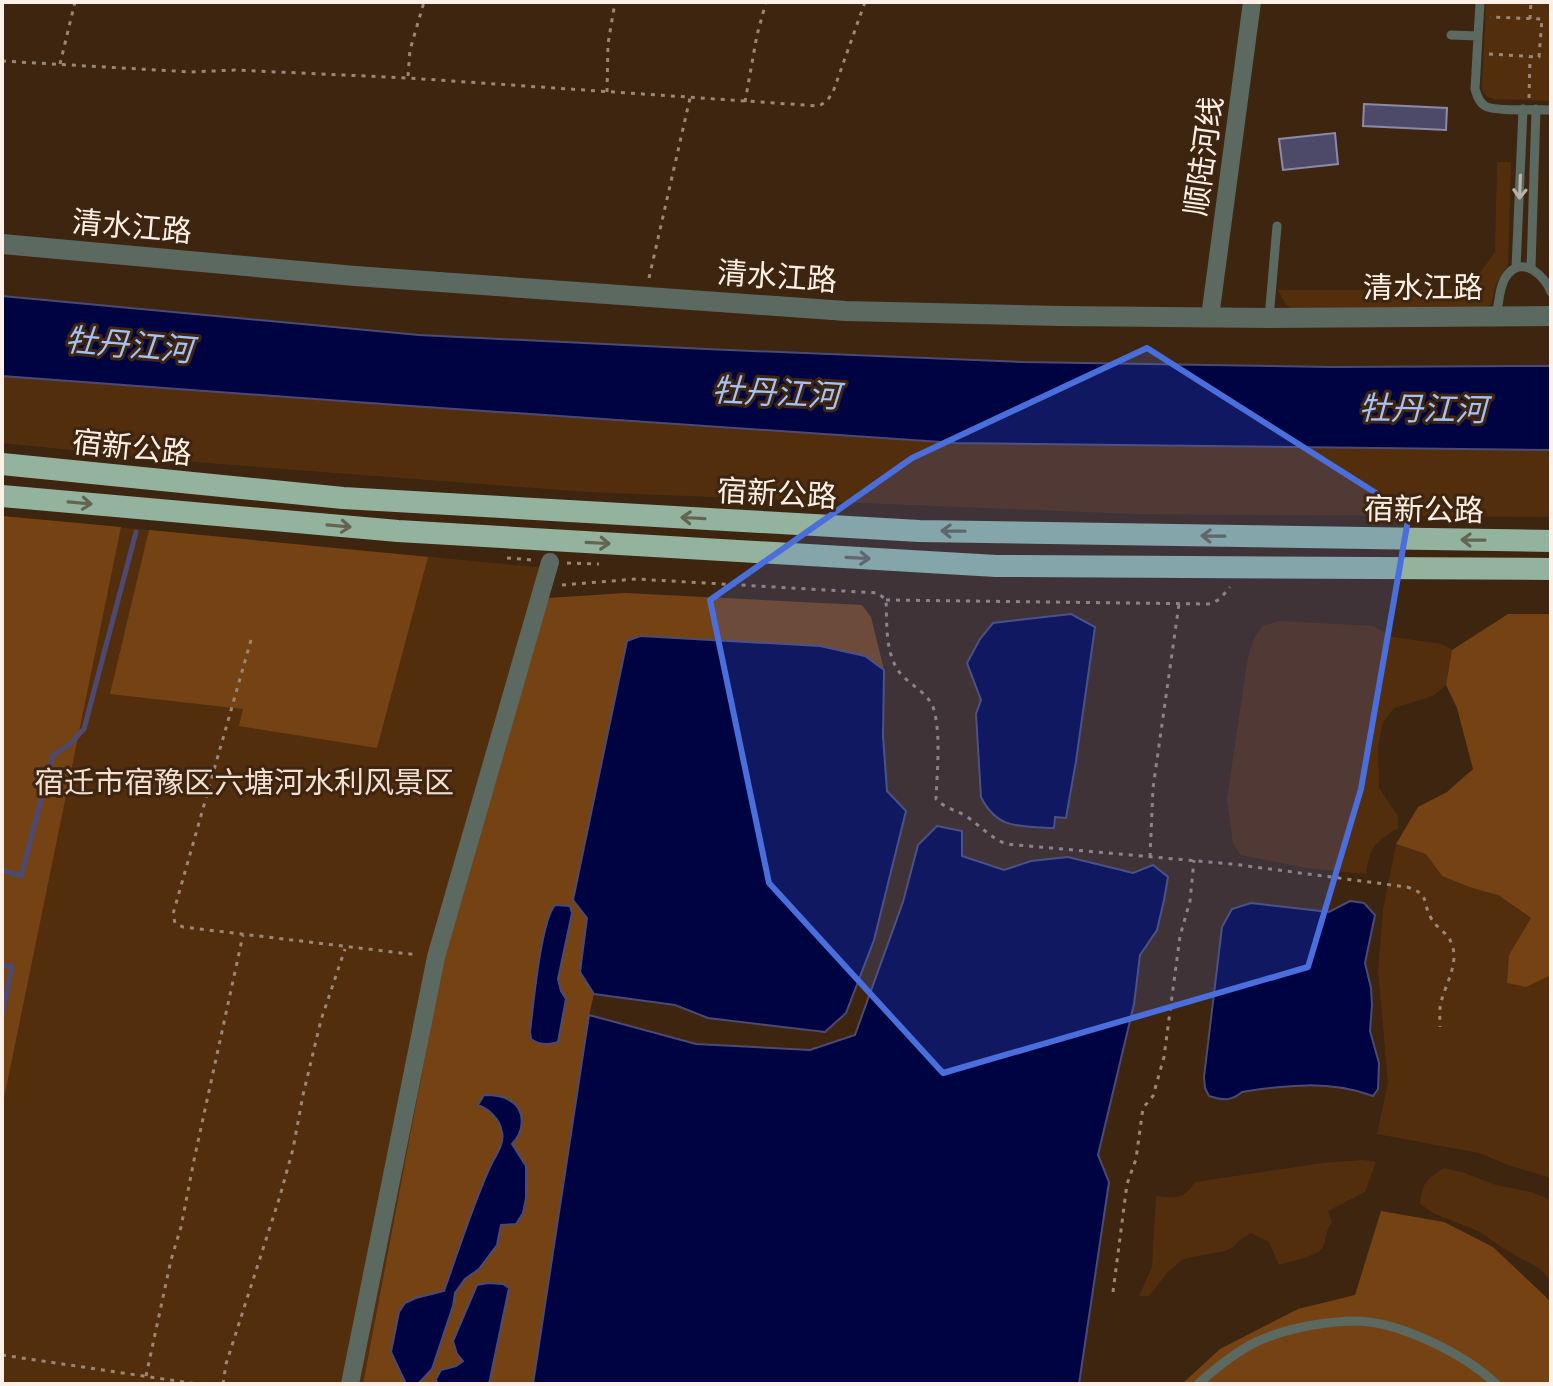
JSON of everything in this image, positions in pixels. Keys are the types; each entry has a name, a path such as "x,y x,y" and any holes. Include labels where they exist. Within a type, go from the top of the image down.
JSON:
{"highway":[{"name":"宿新公路","path":"2,464 343,498 919,531 1551,541"},
{"name":"宿新公路","path":"2,496 398,531 996,566 1551,569"}],"street":[{"name":"顺陆河线","path":"1210,317 1252,2"},
{"name":"清水江路","path":"2,244 355,276 846,311 1269,318 1551,316"},
{"path":"350,1384 436,957 550,562"}],"lane":[{"path":"1480,2 1475,89 1479,100 1493,109 1551,110"},
{"path":"1451,35 1478,36"},
{"path":"1516,268 1529,109"},
{"path":"1529,109 1531,268"},
{"path":"1269,318 1277,226"},
{"path":"1496,317 1503,283 1508,272 1516,268 1531,268 1538,272 1551,292"},
{"path":"1198,1384 1261,1339 1324,1324 1361,1321 1400,1329 1444,1348 1484,1372 1496,1384"}],"path":[{"path":"60,64 75,2"},
{"path":"408,78 410,50 424,2"},
{"path":"607,92 608,44 615,2"},
{"path":"745,102 766,2"},
{"path":"2,61 191,72 235,70 408,78 807,107 819,106 833,92 865,2"},
{"path":"1530,19 1531,2"},
{"path":"1477,54 1539,57 1542,19 1479,17"},
{"path":"1529,109 1531,56"},
{"path":"644,296 690,98"},
{"path":"543,586 636,579 878,593 886,600 1210,604 1220,599 1235,581"},
{"path":"886,600 890,654 899,672 934,707 937,728 936,799 945,807 965,816 992,838 1006,844 1194,860 1407,887 1418,891 1425,897 1433,923 1451,941 1453,952 1450,981 1439,1011 1440,1027"},
{"path":"1150,857 1153,788 1179,604"},
{"path":"251,640 173,914 175,923 183,927 243,935 436,957"},
{"path":"1113,1292 1127,1184 1136,1159 1143,1108 1153,1096 1164,1057 1180,936 1194,880 1194,860"},
{"path":"146,1376 243,935"},
{"path":"223,1384 226,1364 293,1149 321,1020 346,948"},
{"path":"2,1355 197,1384"}],"highlighted area":[{"path":"1147,348 1409,514 1361,789 1308,967 943,1073 769,883 710,600 912,458"}],"green space":[{"path":"1486,2 1551,2 1551,101 1494,99 1487,97 1482,90"},
{"path":"1497,162 1511,162 1508,264 1496,284 1491,305 1480,308 1291,308 1286,305 1278,290 1458,290 1467,285 1495,252"},
{"path":"2,376 673,423 1245,447 1551,450 1551,517 1136,514 587,492 180,461 2,443"},
{"name":"宿迁市宿豫区六塘河水利风景区","path":"2,516 556,569 444,956 363,1384 2,1384"},
{"path":"1280,621 1373,626 1393,637 1442,644 1452,650 1446,685 1433,696 1394,708 1383,722 1378,746 1379,788 1398,816 1398,828 1374,846 1366,874 1306,868 1241,855 1233,844 1227,799 1248,657 1262,626"},
{"path":"1396,844 1426,854 1442,876 1498,895 1532,919 1509,955 1545,977 1551,975 1551,1178 1479,1153 1377,1134 1388,1082 1378,970 1383,909"},
{"path":"1363,1160 1376,1162 1365,1192 1328,1211 1332,1222 1320,1250 1279,1265 1269,1242 1251,1233 1225,1251 1183,1259 1149,1296 1139,1296 1152,1267 1156,1196 1178,1196 1187,1192 1195,1182"},
{"path":"1444,1168 1551,1200 1551,1281 1539,1268 1478,1231 1435,1214 1420,1204 1426,1182"}],"shaded area":[{"path":"2,516 121,527 2,1108"},
{"path":"149,530 428,557 377,748 239,726 243,709 110,694"},
{"path":"625,593 862,605 871,617 884,670 865,656 587,918 580,972 594,994 533,1384 363,1384 444,956 548,598"},
{"path":"1508,614 1551,614 1551,975 1526,987 1507,983 1509,955 1531,918 1498,895 1442,876 1426,854 1396,844 1418,807 1447,792 1473,769 1457,708 1446,685 1452,650"},
{"path":"1381,1211 1444,1222 1493,1247 1546,1297 1551,1303 1551,1384 1182,1384 1220,1349 1298,1309 1355,1295"}],"water":[{"name":"牡丹江河","path":"2,296 419,335 706,349 1022,362 1332,367 1551,366 1551,450 956,443 2,376"},
{"path":"1071,614 1095,627 1066,818 1055,817 1054,828 1011,824 1002,821 987,808 981,797 976,714 981,700 967,663 993,623"},
{"path":"640,636 820,646 865,656 884,670 883,736 887,791 906,811 874,940 846,1013 825,1032 708,1018 675,1005 594,994 580,972 587,918 573,900 627,641"},
{"path":"937,826 962,831 962,856 1004,870 1031,861 1068,857 1133,873 1153,865 1168,877 1157,930 1140,955 1134,1004 1098,1155 1109,1182 1079,1384 533,1384 589,1015 696,1044 810,1050 855,1035 903,902 918,845"},
{"path":"1350,901 1364,903 1375,915 1365,963 1371,988 1370,1031 1379,1063 1378,1089 1373,1096 1341,1088 1308,1085 1242,1092 1226,1099 1209,1096 1204,1077 1222,927 1232,909 1251,903 1329,912"},
{"path":"555,905 570,906 572,913 558,979 566,999 558,1042 544,1044 531,1039 530,1032 542,945"},
{"path":"484,1095 506,1098 515,1104 521,1115 521,1127 512,1144 526,1166 523,1213 516,1224 501,1225 497,1245 455,1293 432,1369 418,1384 406,1384 391,1352 399,1312 405,1303 444,1291 477,1197 502,1141 501,1127 496,1119 478,1105"},
{"path":"503,1284 509,1288 489,1384 437,1384 441,1370 463,1361 453,1341 477,1285"}],"building":[{"path":"1364,104 1447,108 1446,130 1363,126"},
{"path":"1335,133 1338,164 1283,170 1279,139"}],"waterway":[{"path":"2,870 21,876 53,755 70,744 84,729 136,532"},
{"path":"2,965 12,966 2,1014"}]}
